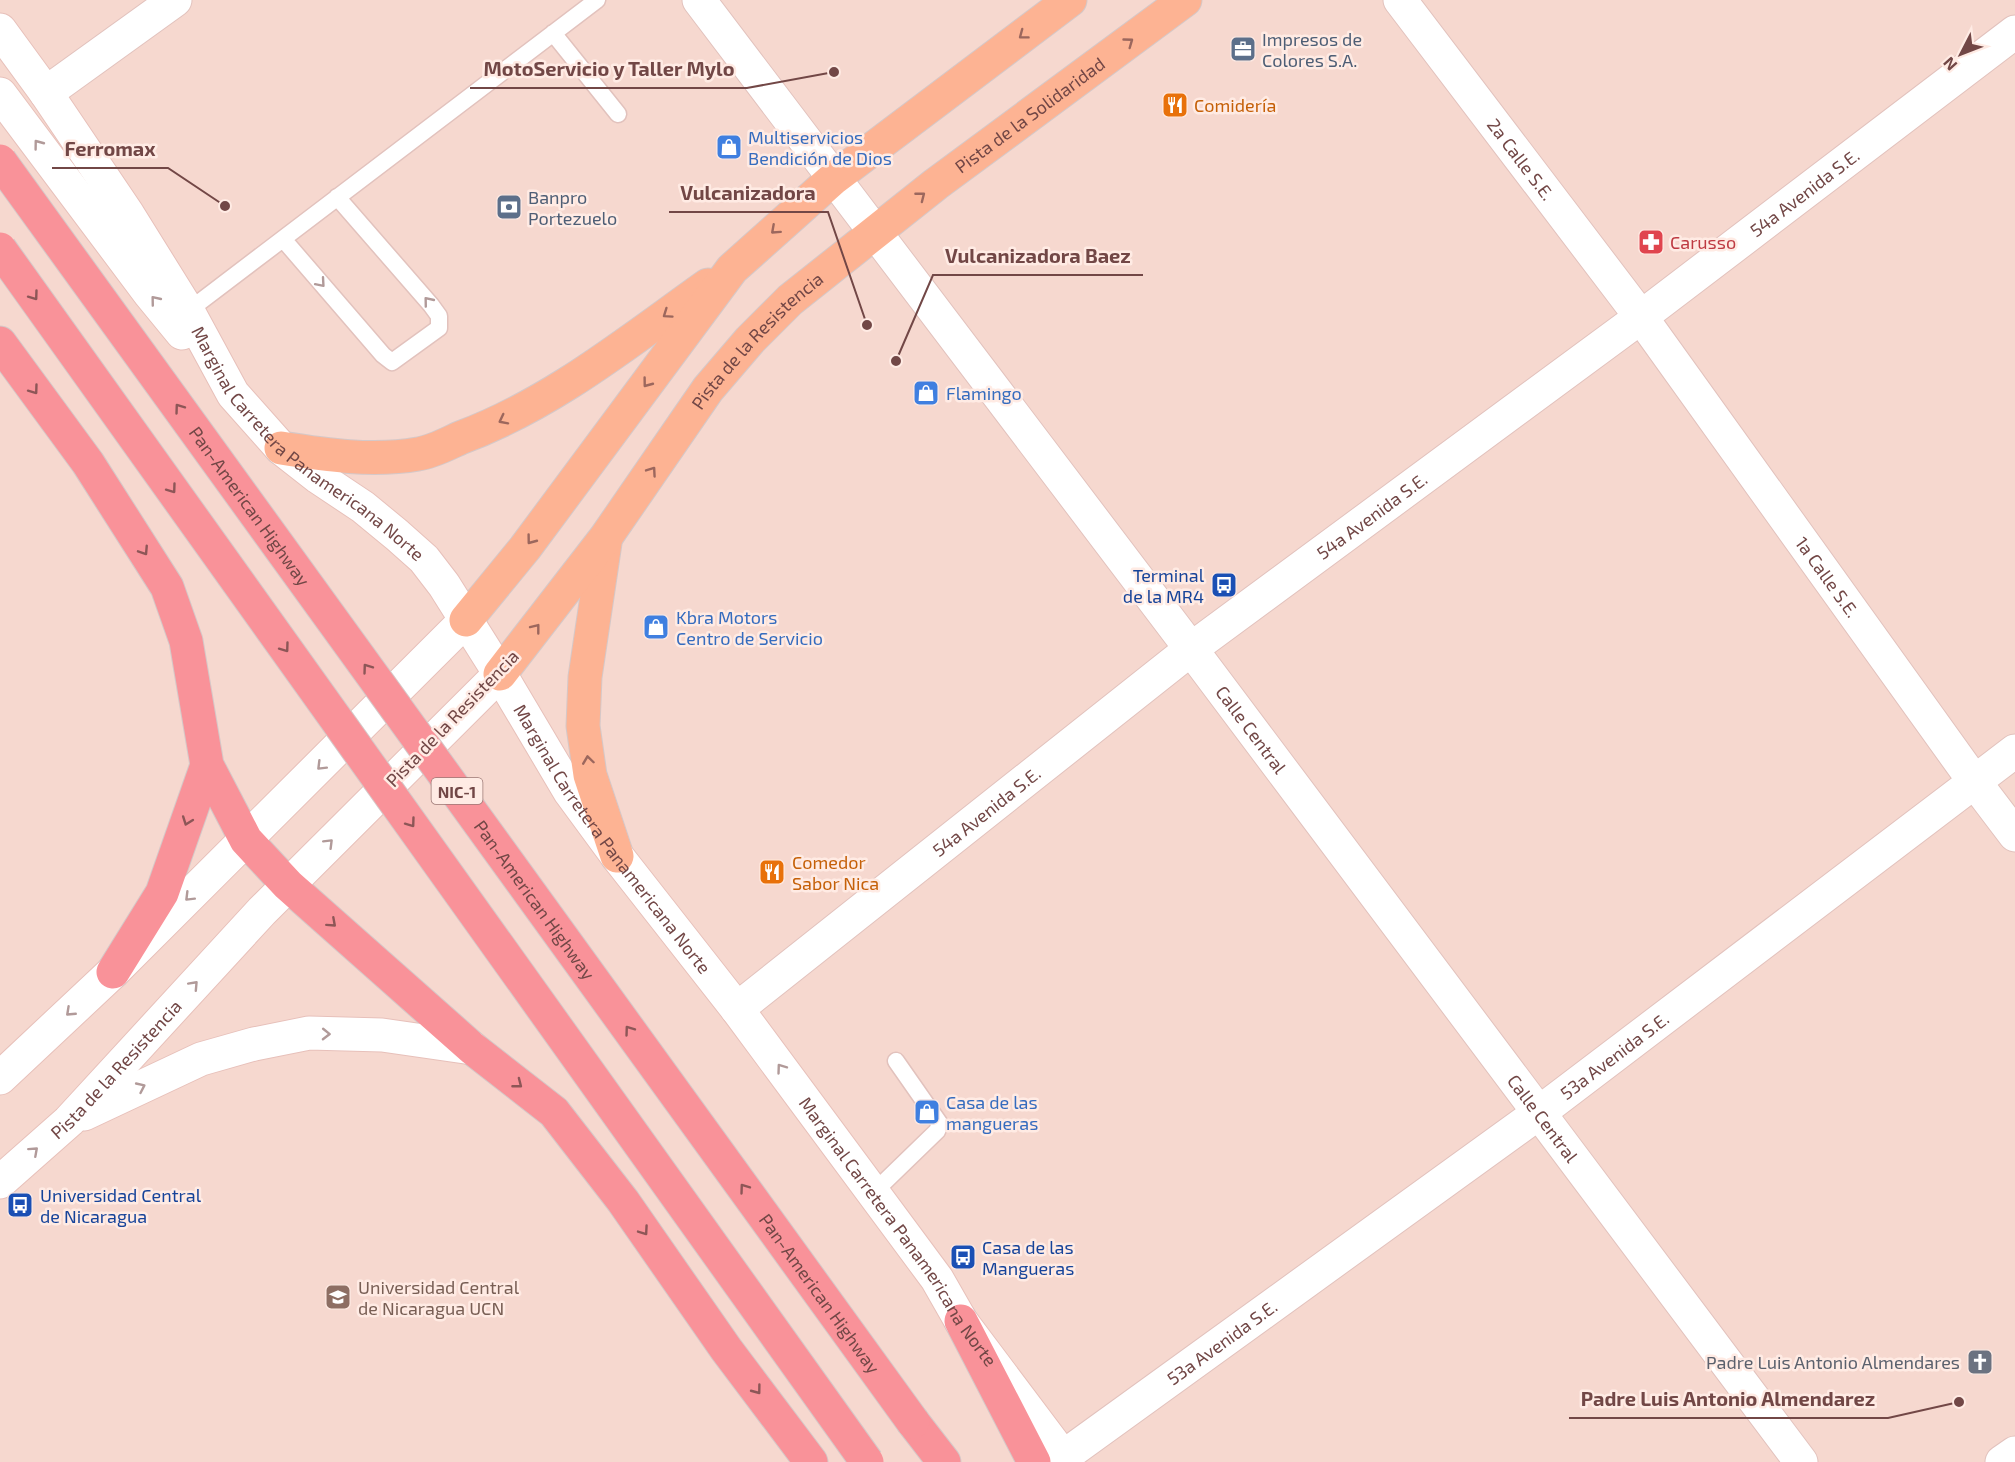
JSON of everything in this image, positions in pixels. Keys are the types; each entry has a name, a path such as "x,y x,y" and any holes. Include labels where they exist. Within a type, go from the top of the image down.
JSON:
{"highway":[{"name":"Pan-American Highway","path":"0,161 944,1462"},
{"path":"0,249 867,1462"},
{"path":"0,343 88,463 167,587 186,641 207,765 246,840 288,885 472,1048 554,1112 624,1201 726,1348 811,1462"},
{"path":"113,972 162,893 207,765"},
{"path":"962,1321 1055,1460"}],"main road":[{"path":"281,448 359,457 419,454 486,429 548,397 732,269 834,178 1070,0"},
{"name":"Pista de la Solidaridad","path":"875,232 945,177 1185,0"},
{"name":"Pista de la Resistencia","path":"500,674 606,537 708,389 750,340 790,300 875,232"},
{"path":"466,620 525,548 732,269"},
{"path":"606,537 585,677 583,726 590,775 617,856"}],"street":[{"path":"46,93 175,0"},
{"name":"Calle Central","path":"699,0 1540,1112 1801,1462"},
{"name":"2a Calle S.E.","path":"1400,0 1641,317"},
{"name":"Marginal Carretera Panamericana Norte","path":"0,30 133,209 233,394 281,448 318,477 363,507 424,559 444,585 500,674 570,792 737,1009 937,1279 962,1321"},
{"name":"54a Avenida S.E.","path":"737,1009 1191,649 1641,317 2015,32"},
{"path":"0,94 150,294 233,394"},
{"name":"1a Calle S.E.","path":"1641,317 2015,835"},
{"path":"0,1078 113,972 466,620"},
{"name":"Pista de la Resistencia","path":"0,1182 69,1121 288,885 500,674"},
{"name":"53a Avenida S.E.","path":"1055,1460 1540,1112 2015,751"},
{"path":"69,1121 201,1059 254,1044 309,1033 382,1035 472,1048"},
{"path":"2002,1462 2015,1453"}],"lane":[{"path":"188,311 597,0"},
{"path":"554,33 618,114"},
{"path":"283,239 383,355 392,362 439,328 439,316 431,305 337,197"},
{"path":"873,1193 937,1131 940,1124 896,1061"}],"shaded area":[{"path":"0,0 2015,0 2015,1462 0,1462"}],"place":[{"name":"Impresos de Colores S.A.","path":"1243,49"},
{"name":"MotoServicio y Taller Mylo","path":"834,72"},
{"name":"Comidería","path":"1175,105"},
{"name":"Multiservicios Bendición de Dios","path":"729,147"},
{"name":"Ferromax","path":"225,206"},
{"name":"Banpro Portezuelo","path":"509,207"},
{"name":"Carusso","path":"1651,242"},
{"name":"Vulcanizadora","path":"867,325"},
{"name":"Vulcanizadora Baez","path":"896,361"},
{"name":"Flamingo","path":"926,393"},
{"name":"Terminal de la MR4","path":"1224,585"},
{"name":"Kbra Motors Centro de Servicio","path":"656,627"},
{"name":"Comedor Sabor Nica","path":"772,872"},
{"name":"Casa de las mangueras","path":"927,1112"},
{"name":"Universidad Central de Nicaragua","path":"20,1205"},
{"name":"Casa de las Mangueras","path":"963,1257"},
{"name":"Universidad Central de Nicaragua UCN","path":"338,1297"},
{"name":"Padre Luis Antonio Almendares","path":"1980,1362"},
{"name":"Padre Luis Antonio Almendarez","path":"1959,1402"}]}
